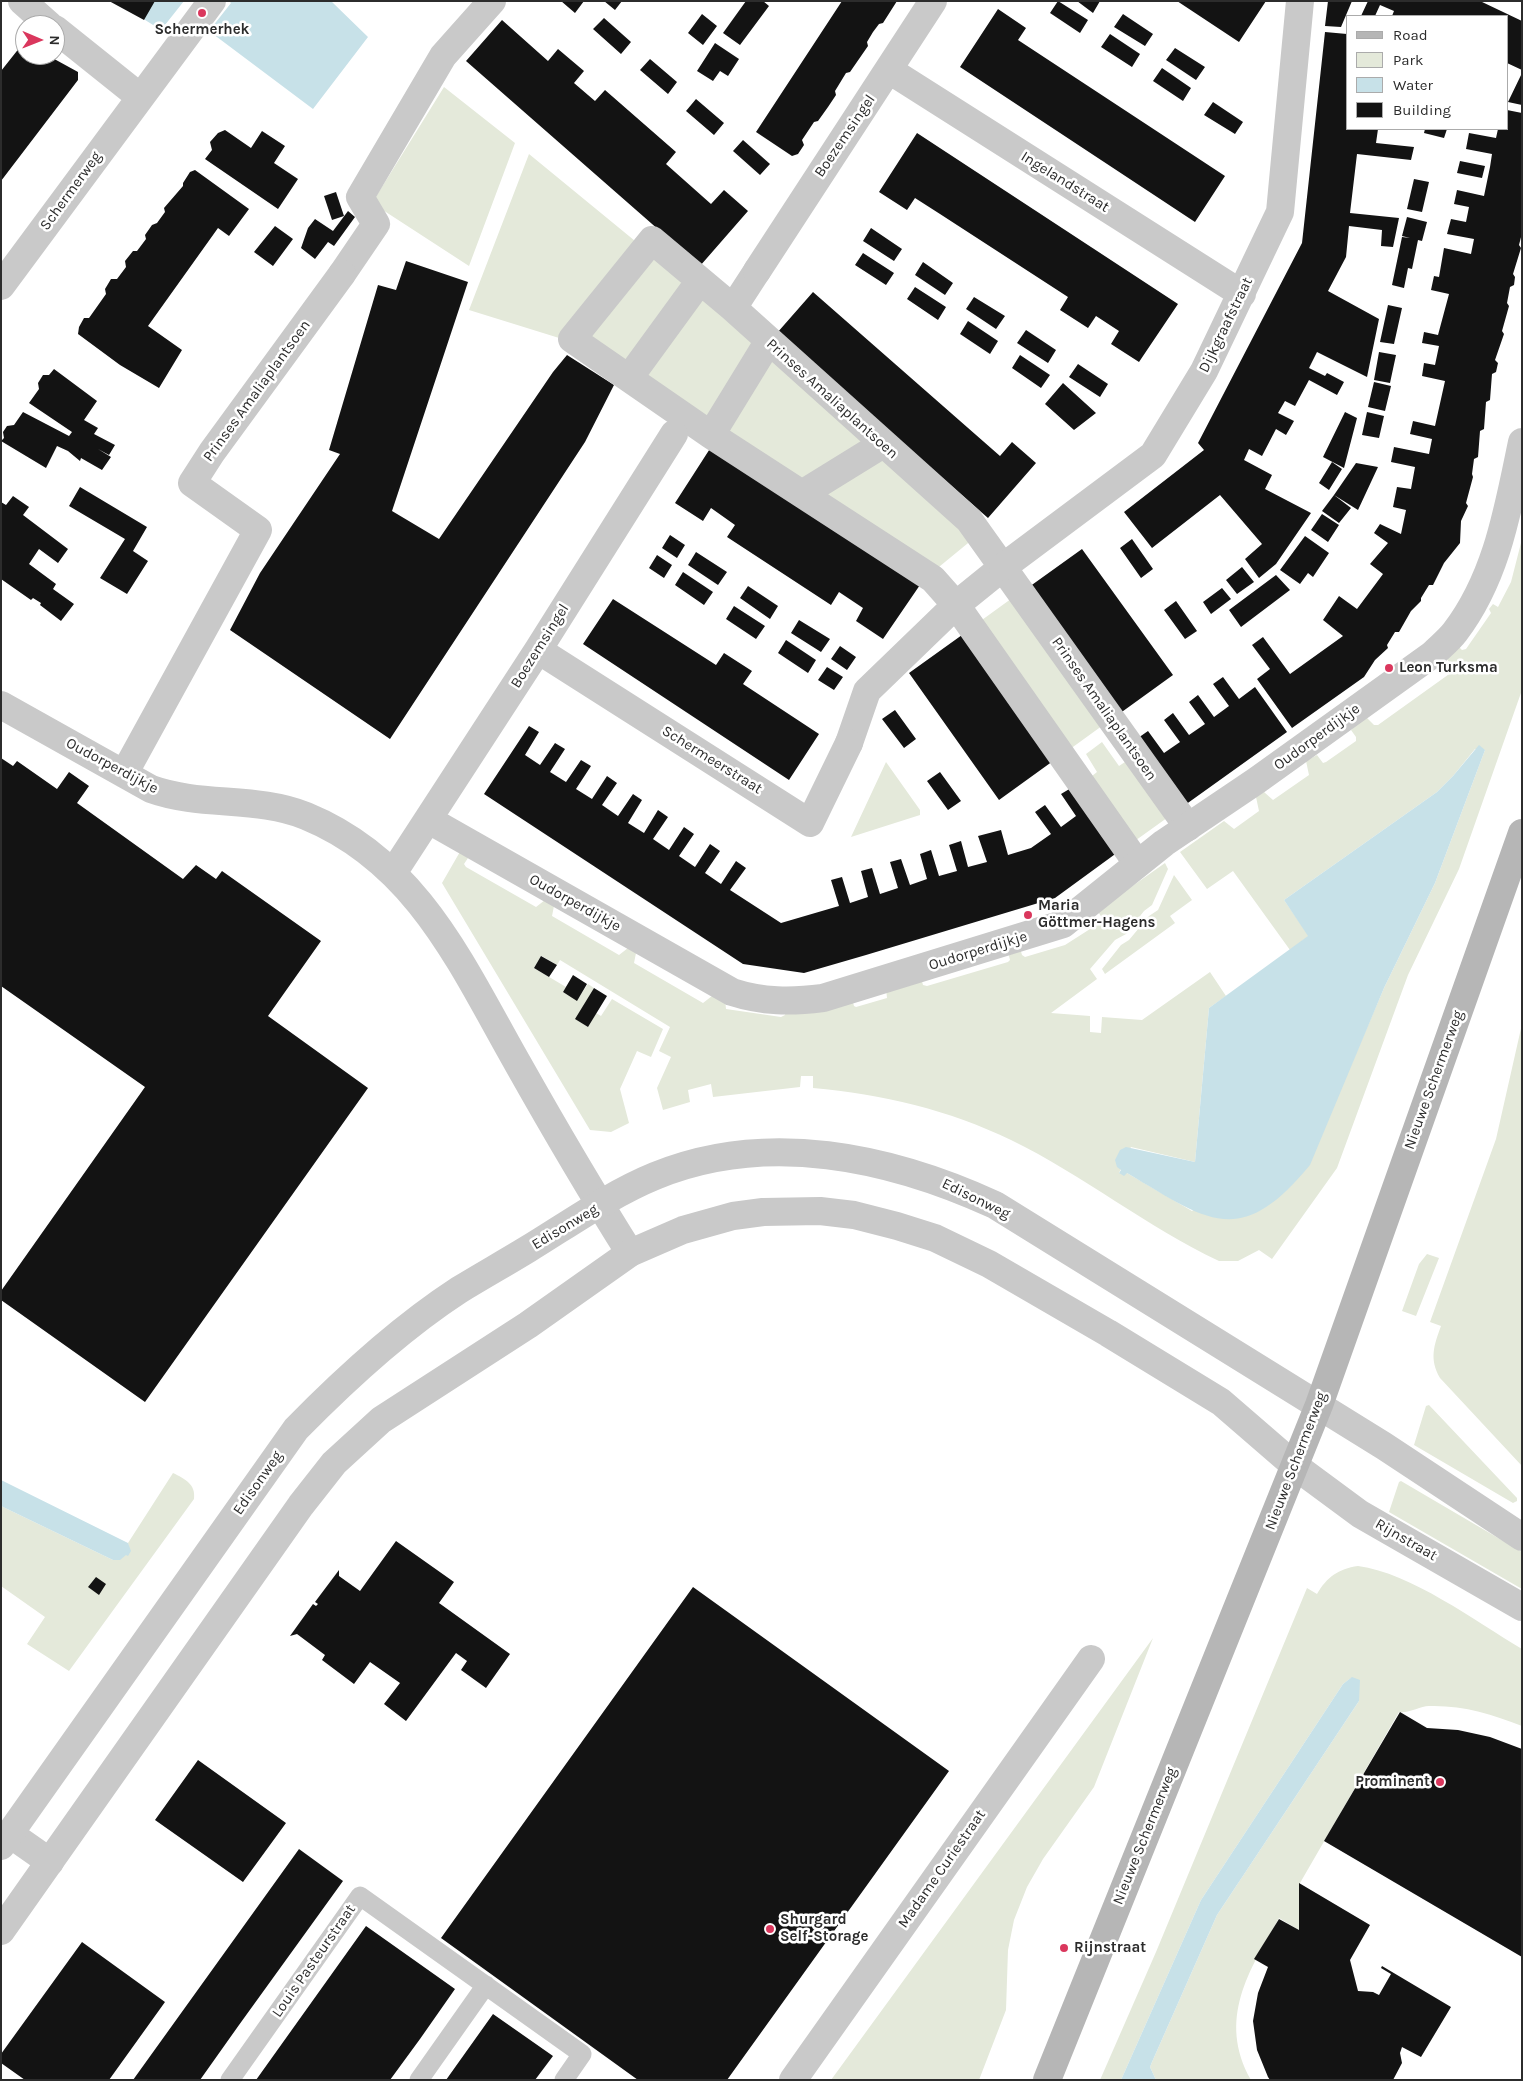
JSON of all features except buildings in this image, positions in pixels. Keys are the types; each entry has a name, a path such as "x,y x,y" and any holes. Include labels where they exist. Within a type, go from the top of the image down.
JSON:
{"main road":[{"name":"Nieuwe Schermerweg","path":"1047,2080 1319,1405 1522,832"}],"street":[{"path":"22,1 38,15"},
{"name":"Prinses Amaliaplantsoen","path":"124,774 258,530 192,483 212,452 342,274 376,224 360,197 443,56 492,1"},
{"name":"Boezemsingel","path":"732,308 933,1"},
{"name":"Dijkgraafstraat","path":"1003,567 1153,455 1204,371 1280,212 1300,1"},
{"name":"Schermerweg","path":"1,286 207,7"},
{"path":"65,37 140,97"},
{"name":"Ingelandstraat","path":"889,70 1242,294"},
{"name":"Prinses Amaliaplantsoen","path":"629,378 572,339 652,240 699,282 732,308 968,520 1188,827"},
{"path":"699,282 629,378 679,425 711,435 933,579 956,605 1137,863"},
{"path":"711,435 768,342"},
{"name":"Boezemsingel","path":"394,873 538,650 679,425"},
{"name":"Oudorperdijkje","path":"429,820 732,992 754,999 779,1001 823,998 1063,924 1137,863 1433,654 1454,634 1473,606 1490,571 1503,532 1522,442"},
{"path":"802,494 883,444"},
{"path":"956,605 1003,567"},
{"name":"Schermeerstraat","path":"538,650 810,823 850,743 866,691 956,605"},
{"name":"Oudorperdijkje","path":"1,705 151,789 173,797 263,806 306,816 363,848 394,873 411,890 446,938 600,1206 630,1253"},
{"name":"Edisonweg","path":"50,1862 6,1840 296,1429 333,1391 376,1353 458,1291 600,1206 656,1176 693,1163 743,1154 824,1154 893,1166 927,1176 995,1205 1319,1405"},
{"path":"1,1931 301,1505 334,1463 381,1420 528,1325 630,1253 706,1223 733,1216 763,1212 820,1211 854,1215 935,1238 989,1264 1108,1333 1221,1402 1295,1466"},
{"path":"1319,1405 1522,1537"},
{"name":"Rijnstraat","path":"1295,1466 1360,1514 1522,1607"},
{"name":"Madame Curiestraat","path":"793,2080 1091,1659"}],"lane":[{"name":"Louis Pasteurstraat","path":"230,2080 360,1896 582,2054 564,2080"},
{"path":"419,2080 486,1985"}],"green space":[{"path":"444,87 515,143 469,266 372,203"},
{"path":"529,154 696,291 973,539 934,571 572,342 469,310"},
{"path":"1522,539 1522,690 1459,869 1408,975 1337,1168 1272,1259 1259,1250 1238,1261 1219,1261 1166,1233 1038,1154 988,1129 939,1112 890,1099 813,1088 813,1076 801,1076 800,1087 713,1097 711,1084 688,1090 690,1102 663,1110 657,1088 671,1057 659,1051 670,1027 560,960 557,965 542,956 534,968 566,987 563,992 577,1000 588,984 594,988 576,1019 588,1027 596,1013 601,1016 612,999 663,1029 651,1057 637,1051 620,1089 629,1123 611,1132 590,1130 442,883 461,850 468,858 464,864 466,867 536,907 545,900 554,906 552,916 619,955 628,948 636,953 634,963 703,1003 712,996 725,999 726,1009 781,1017 785,1015 786,1008 852,999 856,1007 887,998 886,989 921,978 923,985 927,986 1008,962 1010,960 1008,952 1020,948 1022,955 1025,957 1065,945 1101,922 1103,919 1098,912 1100,909 1165,863 1168,869 1152,905 1144,911 1126,934 1115,940 1090,969 1097,979 1051,1013 1090,1016 1090,1032 1101,1033 1102,1017 1142,1020 1210,972 1226,996 1209,1008 1195,1162 1131,1147 1119,1173 1127,1173 1192,1211 1351,1065 1384,988 1435,883 1485,750 1475,749 1437,792 1284,900 1309,936 1290,950 1233,871 1207,889 1180,852 1224,821 1234,829 1259,811 1256,797 1264,792 1273,800 1309,775 1306,761 1317,755 1323,763 1326,762 1356,741 1356,737 1351,730 1366,717 1374,725 1378,725 1452,672 1453,668 1447,659 1457,645 1462,650 1466,649 1491,613 1489,609 1493,604 1498,607 1511,582"},
{"path":"1015,596 1106,723 1066,752 975,625"},
{"path":"1102,742 1119,766 1131,758 1171,815 1132,843 1087,780 1097,772 1086,754"},
{"path":"886,762 920,810 920,815 851,837"},
{"path":"1174,875 1192,900 1170,916 1175,923 1105,974 1102,969 1121,945 1129,940 1149,916 1158,910"},
{"path":"1522,1024 1522,1466 1440,1378 1435,1365 1434,1352 1441,1326 1430,1322 1496,1139"},
{"path":"1427,1254 1439,1258 1416,1316 1402,1311 1419,1264"},
{"path":"1429,1405 1517,1498 1517,1501 1513,1503 1414,1445 1426,1406"},
{"path":"173,1473 189,1483 193,1489 194,1499 69,1671 27,1644 45,1617 1,1586 1,1506 113,1560 129,1549 128,1543"},
{"path":"1401,1481 1522,1552 1522,1589 1389,1512 1399,1482"},
{"path":"1358,1566 1378,1570 1421,1588 1522,1649 1522,1726 1488,1714 1453,1707 1429,1706 1399,1712 1300,1883 1299,1930 1279,1918 1248,1976 1237,2016 1237,2036 1241,2058 1251,2080 1156,2080 1150,2067 1217,1915 1359,1701 1351,1678 1343,1684 1201,1900 1121,2080 1100,2080 1156,1952 1307,1588 1317,1594 1329,1578 1345,1569"},
{"path":"1153,1638 1094,1787 1043,1859 1027,1887 1014,1920 1008,1950 1006,2010 979,2080 831,2080"}],"water":[{"path":"115,1 184,1 161,30"},
{"path":"229,1 331,1 368,37 313,109 209,31 231,3"},
{"path":"1479,745 1485,750 1435,883 1384,988 1310,1165 1285,1192 1263,1209 1243,1218 1223,1219 1202,1214 1180,1204 1127,1173 1124,1176 1119,1173 1121,1170 1117,1167 1115,1160 1120,1150 1126,1147 1195,1162 1209,1008 1308,936 1284,900 1437,792"},
{"path":"1,1480 128,1543 131,1551 128,1556 126,1555 120,1560 113,1560 1,1506"},
{"path":"1352,1677 1360,1680 1359,1701 1217,1915 1150,2067 1156,2080 1121,2080 1201,1900 1343,1684"}],"place":[{"name":"Schermerhek","path":"202,13"},
{"name":"Leon Turksma","path":"1389,668"},
{"name":"Maria Göttmer-Hagens","path":"1028,915"},
{"name":"Prominent","path":"1440,1782"},
{"name":"Shurgard Self-Storage","path":"770,1929"},
{"name":"Rijnstraat","path":"1064,1948"}]}
